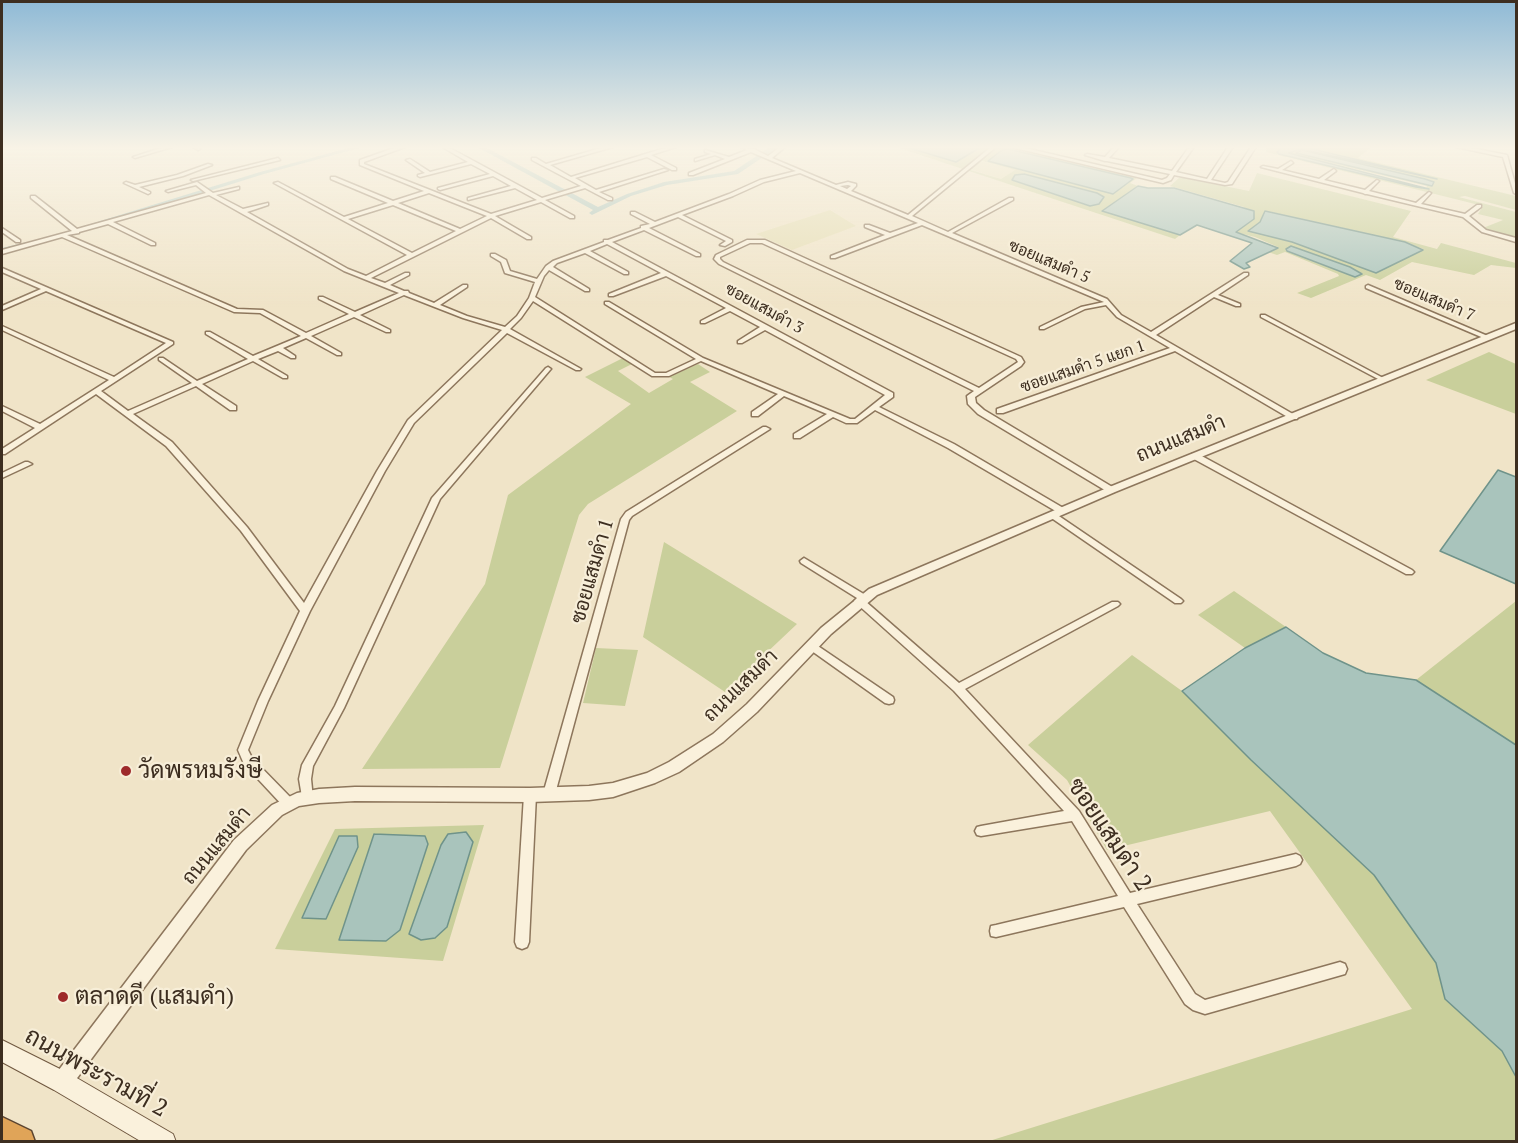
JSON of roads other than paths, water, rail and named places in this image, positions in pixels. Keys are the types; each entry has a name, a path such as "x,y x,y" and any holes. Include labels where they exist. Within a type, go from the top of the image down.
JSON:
{"highway":[{"path":"2,1132 20,1142"}],"main road":[{"name":"ถนนพระรามที่ 2","path":"2,1051 62,1082 165,1142"}],"street":[{"path":"37,200 75,231"},
{"path":"2,252 181,200"},
{"path":"224,200 346,270 406,292 465,318 505,329 578,369"},
{"path":"309,200 411,255"},
{"path":"386,200 460,231"},
{"path":"344,219 400,200"},
{"path":"454,200 491,216 529,238"},
{"path":"366,278 491,216 539,200"},
{"path":"541,200 572,217"},
{"path":"289,804 248,761 243,750 305,611 381,471 411,422 519,317 548,267 606,241 717,200"},
{"name":"ซอยแสมดำ 5","path":"870,200 1108,303 1119,315 1150,335 1256,393 1294,417"},
{"path":"908,217 928,200"},
{"path":"947,234 1009,200"},
{"path":"1397,200 1466,216 1484,231 1516,240"},
{"path":"1417,205 1422,200"},
{"path":"243,211 266,204"},
{"path":"1466,216 1479,206"},
{"path":"633,213 654,224"},
{"path":"678,215 730,241 723,245"},
{"path":"110,222 153,244"},
{"path":"833,257 922,223"},
{"path":"867,226 890,235"},
{"path":"643,227 698,255"},
{"path":"2,230 18,241"},
{"path":"64,236 236,311 261,311 339,354"},
{"name":"ซอยแสมดำ 3","path":"606,241 888,393 889,398 876,408"},
{"path":"979,391 721,263 717,260 718,256 749,241 763,241 1019,358 1021,362 1019,365 979,391 971,396 972,404 981,412 1111,489"},
{"path":"584,250 626,273"},
{"path":"493,255 504,261 507,272 538,281"},
{"path":"548,267 586,290"},
{"path":"2,270 171,343 2,452"},
{"path":"611,296 667,273"},
{"path":"386,285 407,274"},
{"path":"1150,335 1246,274"},
{"path":"435,305 465,286"},
{"name":"ซอยแสมดำ 7","path":"1368,287 1488,338"},
{"path":"2,308 47,289"},
{"path":"129,413 406,292"},
{"path":"1214,295 1238,305"},
{"path":"321,298 388,331"},
{"path":"532,298 654,375 667,375 701,359"},
{"path":"607,303 701,359 832,414 854,422 876,408 951,446 1058,513 1178,601"},
{"path":"1042,328 1083,308 1108,303"},
{"path":"704,322 731,308"},
{"path":"1263,316 1382,379"},
{"name":"ถนนแสมดำ","path":"62,1082 240,845 277,810 307,799 355,794 549,794 613,790 650,778 674,767 718,738 752,708 861,599 1111,489 1516,326"},
{"path":"740,342 765,327"},
{"path":"2,328 115,380"},
{"path":"208,333 285,377"},
{"path":"278,348 293,357"},
{"name":"ซอยแสมดำ 5 แยก 1","path":"1000,411 1175,349"},
{"path":"161,359 233,408"},
{"path":"307,799 305,779 308,765 339,708 436,498 548,369"},
{"path":"99,393 169,444 244,529 305,611"},
{"path":"755,414 784,393"},
{"path":"2,408 39,427"},
{"path":"797,436 832,414"},
{"name":"ซอยแสมดำ 1","path":"549,794 625,519 629,514 766,429"},
{"path":"1195,456 1409,572"},
{"path":"2,476 28,464"},
{"name":"ซอยแสมดำ 2","path":"804,561 861,599 958,687 1075,815 1190,999 1205,1007 1340,969"},
{"path":"958,687 1115,604"},
{"path":"812,646 889,700"},
{"path":"522,942 530,795"},
{"path":"981,831 1075,815"},
{"path":"996,931 1296,860"}],"water":[{"path":"1073,200 1102,200 1099,204 1090,206"},
{"path":"1117,200 1217,200 1254,211 1254,219 1236,232 1278,248 1246,263 1250,267 1244,269 1230,261 1252,243 1197,225 1180,235 1102,211"},
{"path":"1265,211 1405,242 1423,250 1376,273 1292,242 1248,231 1260,222"},
{"path":"1291,246 1350,267 1362,274 1355,277 1287,251 1286,249"},
{"path":"1498,470 1516,477 1516,584 1440,551"},
{"path":"1286,627 1323,653 1366,673 1416,680 1516,745 1516,1077 1502,1051 1445,999 1436,963 1374,875 1251,760 1182,691 1245,648"},
{"path":"466,832 473,842 447,927 435,938 421,940 409,934 441,845 448,834"},
{"path":"374,834 425,836 428,844 400,930 386,941 339,940"},
{"path":"339,836 357,836 358,847 326,919 302,918"}],"waterway":[{"path":"75,230 172,200"},
{"path":"580,200 598,210"},
{"path":"592,213 618,200"},
{"path":"2,250 27,244"}],"place":[{"name":"วัดพรหมรังษี","path":"126,771"},
{"name":"ตลาดดี (แสมดำ)","path":"63,997"}]}
